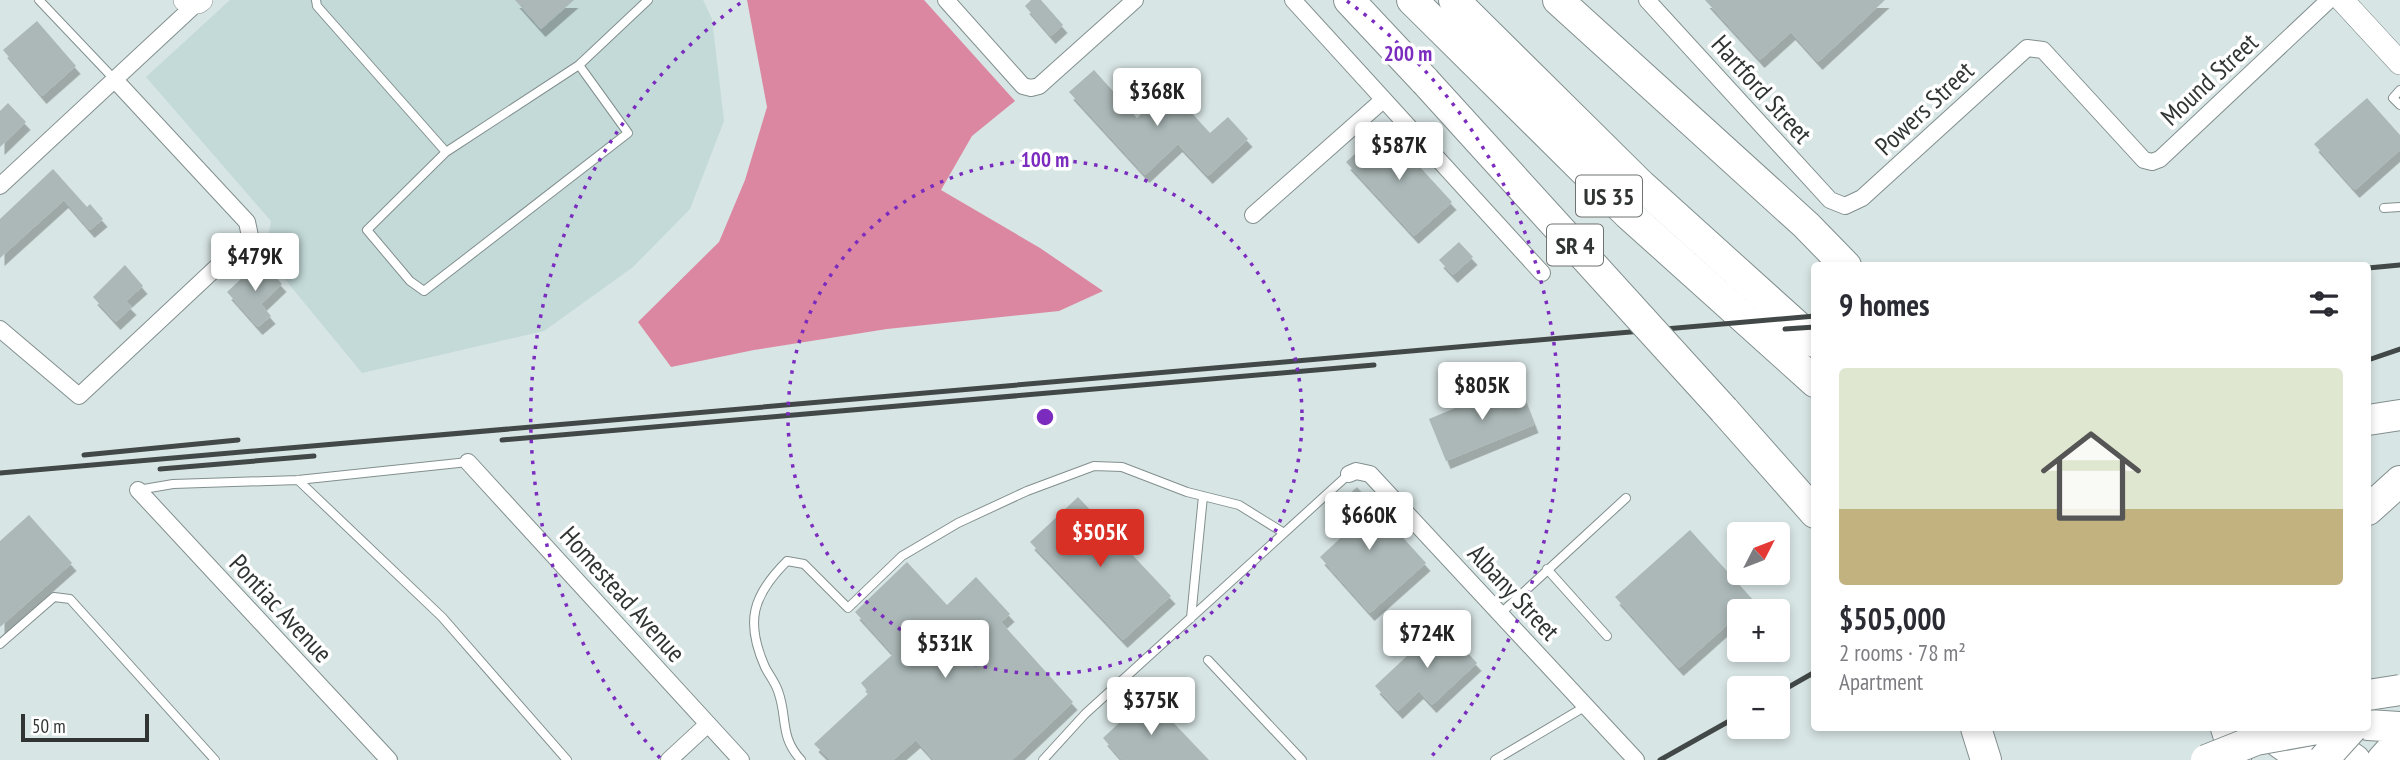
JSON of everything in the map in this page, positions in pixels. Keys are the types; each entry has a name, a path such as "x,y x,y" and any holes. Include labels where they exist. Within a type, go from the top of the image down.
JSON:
{"highway":[{"name":"SR 4","path":"1349,0 1724,410 1811,487"},
{"name":"US 35","path":"1412,0 1628,214 1811,378"},
{"name":"US 35","path":"1454,0 1641,185 1811,338"},
{"path":"1558,0 1635,73 1806,225 1842,262"},
{"path":"1806,225 1861,262"},
{"path":"1724,410 1811,508"},
{"path":"2371,420 2400,415"},
{"path":"2371,507 2400,481"},
{"path":"2371,707 2400,674"},
{"path":"2371,695 2400,690"},
{"path":"2371,725 2400,727"},
{"path":"1977,731 1986,760"},
{"path":"2227,731 2236,760"},
{"path":"2263,731 2304,760"},
{"path":"2273,731 2275,760"},
{"path":"2206,760 2256,740 2306,731"},
{"path":"2314,731 2356,760"},
{"path":"2323,760 2349,731"},
{"path":"2382,760 2400,740"}],"street":[{"path":"949,1 1023,86 1031,88 1039,86 1135,0"},
{"path":"1293,0 1542,272"},
{"name":"Hartford Street","path":"1647,0 1830,200 1844,206"},
{"name":"Mound Street","path":"2036,47 2043,50 2144,160 2152,162 2160,159 2329,0"},
{"path":"2343,0 2400,63"},
{"path":"0,186 115,80 195,1"},
{"name":"Powers Street","path":"1844,206 1862,198 2027,48 2036,47"},
{"path":"0,329 79,396 247,240 250,230 247,222 115,80"},
{"path":"1253,215 1383,100"},
{"name":"Homestead Avenue","path":"468,462 741,760"},
{"name":"Albany Street","path":"1349,474 1356,471 1370,474 1636,760"},
{"name":"Pontiac Avenue","path":"138,490 388,760"},
{"path":"669,760 708,724"}],"lane":[{"path":"40,0 115,80"},
{"path":"316,0 317,6 446,152"},
{"path":"579,65 628,133 424,291 410,281 367,230 446,152 579,65 648,0"},
{"path":"2400,90 2393,98 2400,106"},
{"path":"2384,208 2400,207"},
{"path":"138,490 173,484 298,480 468,462"},
{"path":"802,760 789,747 779,692 752,634 753,614 768,580 786,561 796,560 804,564 848,608 902,556 958,523 1027,491 1094,467 1122,467 1203,496 1239,505 1284,533"},
{"path":"1044,760 1085,714 1349,474"},
{"path":"298,480 442,617 567,760"},
{"path":"1191,618 1203,496"},
{"path":"1500,614 1626,498"},
{"path":"1546,569 1607,636"},
{"path":"0,644 54,597 70,599 215,760"},
{"path":"1208,660 1302,760"},
{"path":"1495,760 1586,706"}],"shaded area":[{"path":"230,0 703,0 712,19 724,121 690,209 633,267 544,331 362,373 265,255 271,221 146,77"},
{"path":"747,0 924,0 1015,101 972,136 941,190 1040,248 1103,291 1059,311 887,329 754,350 671,367 638,322 719,242 745,180 767,107"}],"building":[{"path":"515,0 574,0 541,29"},
{"path":"1031,0 1041,0 1063,25 1051,36 1025,6"},
{"path":"1705,0 1885,0 1818,62 1791,32 1760,60"},
{"path":"37,21 76,66 42,96 3,50"},
{"path":"1094,70 1137,118 1169,88 1210,133 1228,117 1248,139 1208,176 1178,144 1145,175 1069,92"},
{"path":"2367,98 2400,135 2400,150 2355,190 2314,144"},
{"path":"8,103 26,122 0,147 0,111"},
{"path":"1384,128 1452,202 1414,236 1346,162"},
{"path":"53,169 87,207 90,204 103,219 90,230 64,200 0,258 0,219"},
{"path":"1459,242 1473,257 1453,275 1439,260"},
{"path":"125,265 143,286 126,301 132,307 116,322 93,297"},
{"path":"256,265 263,273 268,269 282,284 261,304 271,316 258,327 227,292"},
{"path":"1517,382 1534,425 1446,461 1429,419"},
{"path":"1357,487 1426,563 1370,613 1320,557 1346,533 1328,513"},
{"path":"1078,497 1171,596 1123,640 1030,542"},
{"path":"29,515 72,563 0,627 0,541"},
{"path":"1690,530 1727,571 1727,585 1740,585 1752,599 1727,599 1727,625 1679,668 1615,597"},
{"path":"907,562 947,605 976,577 1010,614 1001,622 1073,702 1012,760 934,760 916,740 893,760 830,760 814,744 869,693 861,683 893,654 855,612"},
{"path":"1441,624 1477,663 1432,705 1419,691 1398,711 1375,686"},
{"path":"1148,696 1209,760 1122,760 1103,738"}],"railway":[{"path":"2371,268 2400,265"},
{"path":"0,473 1811,316"},
{"path":"1785,329 1811,327"},
{"path":"2371,359 2400,349"},
{"path":"502,440 1374,365"},
{"path":"84,455 238,440"},
{"path":"160,469 314,456"},
{"path":"1790,686 1811,674"},
{"path":"1660,760 1727,722"}]}
